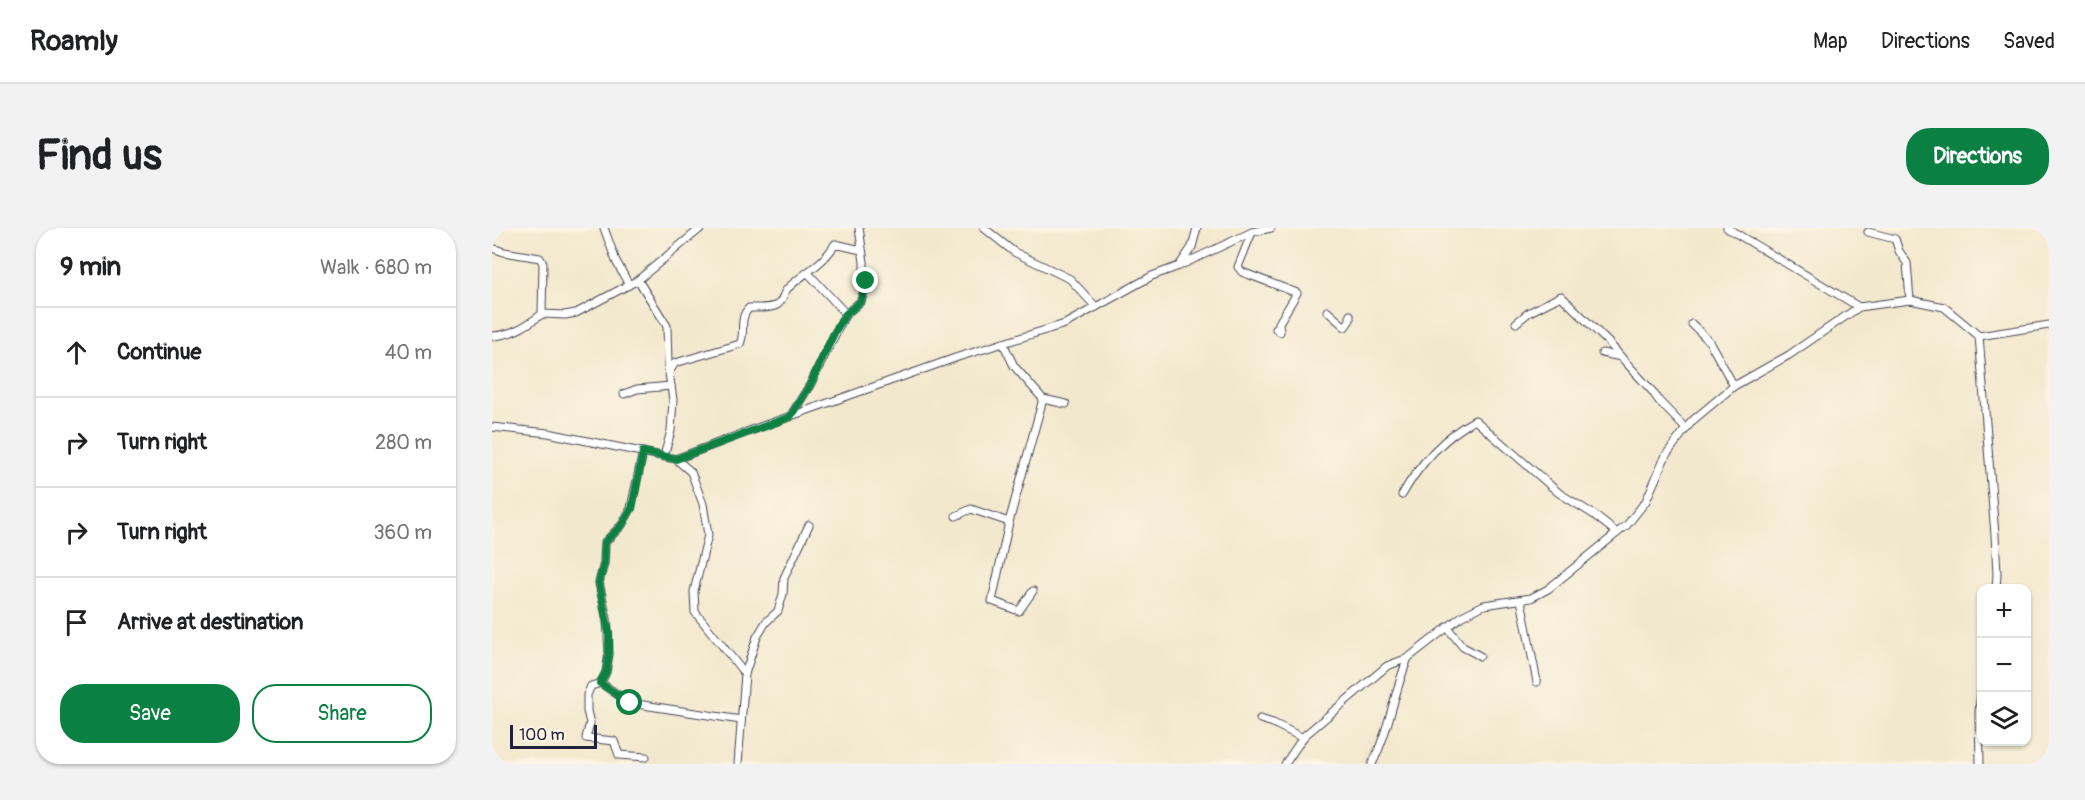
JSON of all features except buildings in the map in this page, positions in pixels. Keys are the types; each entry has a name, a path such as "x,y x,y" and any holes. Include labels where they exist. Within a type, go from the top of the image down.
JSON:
{"street":[{"path":"604,228 616,261 629,285"},
{"path":"492,336 505,336 525,327 542,314 576,313 638,280 701,228"},
{"path":"790,417 810,385 834,333 846,314 861,301 864,292 864,262 860,228"},
{"path":"984,228 1014,252 1070,279 1095,307"},
{"path":"1179,266 1192,247 1197,228"},
{"path":"676,459 1003,343 1065,324 1152,276 1252,232 1271,228"},
{"path":"1727,228 1859,307"},
{"path":"1252,232 1238,267 1242,272 1297,293 1279,323 1280,332 1276,329"},
{"path":"1868,232 1895,239 1907,263 1910,300"},
{"path":"669,372 675,363 740,344 743,338 743,314 749,308 775,306 781,301 784,292 818,264 836,244 861,249"},
{"path":"492,248 540,258 543,263 542,314"},
{"path":"808,273 846,314"},
{"path":"638,280 667,326 673,400 671,431 664,456"},
{"path":"1516,323 1528,313 1561,296 1610,343 1686,429"},
{"path":"1286,764 1303,738 1387,666 1408,658 1461,616 1484,605 1531,598 1548,590 1627,525 1646,501 1665,455 1692,421 1734,386 1789,355 1859,307 1910,300 1944,308 1979,336 1995,535 1996,584"},
{"path":"1327,311 1345,327 1350,320 1350,315"},
{"path":"1692,324 1709,342 1734,386"},
{"path":"1979,336 2049,325"},
{"path":"1003,343 1014,366 1043,399 1066,404"},
{"path":"1602,353 1622,357"},
{"path":"624,394 637,389 671,386"},
{"path":"1033,591 1019,611 992,601 1010,522 1043,399"},
{"path":"1402,495 1418,468 1437,447 1458,429 1475,420 1559,493 1593,514 1617,533"},
{"path":"492,427 548,433 664,456 676,459 691,472 703,504 708,535 694,591 695,612 745,674"},
{"path":"643,452 632,508 622,525 605,542 604,563 599,583 609,633 609,654 606,672 600,683 591,686 587,695 590,723 586,738 614,741 619,755 645,757"},
{"path":"956,516 971,509 1010,522"},
{"path":"738,764 745,674 757,637 766,622 778,611 783,594 784,578 809,525"},
{"path":"1521,600 1537,682"},
{"path":"1447,627 1463,647 1480,656"},
{"path":"1372,764 1378,751 1397,684 1408,658"},
{"path":"600,683 630,703 741,720"},
{"path":"1980,764 1979,712 1981,692"},
{"path":"1260,719 1303,738"}],"route":[{"path":"630,703 600,683 606,672 609,633 599,583 604,563 605,542 622,525 632,508 643,452 676,459 790,417 810,385 845,315 861,301 866,281"}]}
